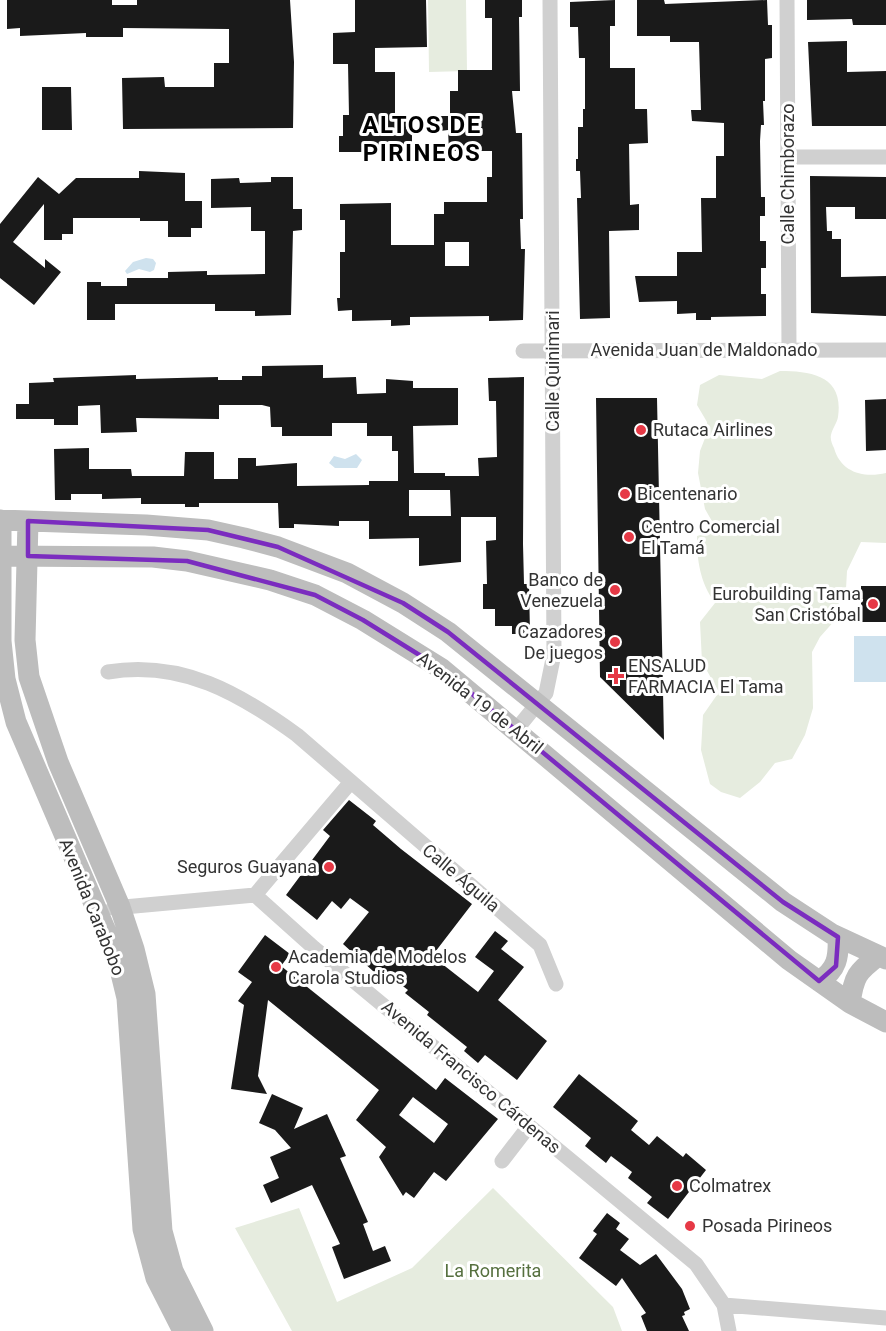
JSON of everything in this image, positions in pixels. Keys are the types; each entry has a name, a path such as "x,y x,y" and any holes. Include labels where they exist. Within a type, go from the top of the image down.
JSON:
{"main road":[{"name":"Avenida 19 de Abril","path":"1,520 208,530 278,547 346,573 403,603 448,632 783,902 838,937 882,958"},
{"name":"Avenida Carabobo","path":"1,520 1,641 5,679 16,722 117,957 127,998 142,1229 156,1278 183,1331"},
{"name":"Avenida Carabobo","path":"28,521 25,640 29,677 58,762 120,907 134,949 145,994 162,1231 173,1271 203,1331"},
{"name":"Avenida 19 de Abril","path":"0,556 153,557 187,561 270,580 315,595 363,620 442,669 789,960 850,1003 886,1022"},
{"path":"819,981 836,966 838,937"},
{"path":"850,1003 853,980 859,971 882,958"}],"street":[{"name":"Calle Quinimari","path":"516,730 546,693 554,654 550,0"},
{"name":"Calle Chimborazo","path":"787,0 789,348"},
{"path":"789,157 886,157"},
{"name":"Avenida Juan de Maldonado","path":"523,351 789,348 886,350"},
{"name":"Calle Águila","path":"108,672 136,668 171,672 221,686 297,735 540,945 556,984"},
{"path":"98,911 255,895 350,783"},
{"name":"Avenida Francisco Cárdenas","path":"255,895 314,948 696,1264 724,1305 729,1331"},
{"path":"502,1161 529,1126"},
{"path":"724,1305 886,1318"}],"highlighted area":[{"path":"28,521 208,530 278,547 403,603 448,632 783,902 838,937 836,966 819,981 442,669 363,620 315,595 187,561 28,556"}],"green space":[{"path":"428,0 466,0 467,71 429,72"},
{"path":"780,371 803,372 831,384 839,403 837,422 831,437 837,456 854,472 870,475 886,473 886,543 861,542 847,571 846,589 839,601 836,619 820,637 812,652 813,708 805,735 792,759 775,763 760,782 740,798 721,792 710,784 701,750 703,715 719,692 702,662 700,622 715,603 700,571 697,536 717,530 705,509 698,473 700,451 707,433 707,422 697,405 700,385 719,375 762,379"},
{"name":"La Romerita","path":"493,1188 613,1307 622,1331 292,1331 235,1228 299,1208 337,1302 412,1268"}],"water":[{"path":"146,258 153,259 156,263 154,270 150,272 139,269 127,274 125,271 133,262"},
{"path":"356,454 362,460 357,468 335,468 329,463 334,456 345,459"},
{"path":"854,636 886,636 886,682 854,682"}],"building":[{"path":"7,0 112,0 112,5 137,5 137,0 290,0 294,62 293,128 123,129 122,78 164,77 165,87 214,87 214,63 229,63 229,29 123,28 123,37 86,37 86,33 20,36 20,28 7,29"},
{"path":"355,0 426,0 427,47 375,48 375,72 395,72 395,115 406,115 406,129 412,128 412,146 383,147 383,152 339,152 339,136 343,136 343,115 349,115 348,64 333,64 333,33 355,32"},
{"path":"485,0 522,0 522,17 519,17 520,91 512,91 516,133 522,133 523,219 520,219 521,249 525,249 523,320 489,321 489,316 410,317 410,325 391,326 391,320 352,321 352,310 338,311 340,252 345,252 345,220 340,220 340,204 391,203 391,245 434,245 434,214 444,214 444,202 487,202 487,177 492,177 492,151 449,151 448,130 440,131 439,116 450,116 450,91 458,91 458,70 492,70 492,18 485,18","holes":["445,242 469,242 469,266 445,266"]},
{"path":"615,0 615,26 610,26 610,68 635,68 635,109 647,109 648,143 629,144 630,205 639,204 639,230 609,231 610,318 580,319 577,198 581,198 580,171 576,171 576,159 578,159 578,127 583,127 583,109 585,109 585,58 579,58 578,27 570,27 570,2"},
{"path":"637,0 664,0 665,4 767,0 768,25 772,25 772,58 765,59 764,125 761,125 760,141 761,197 765,197 765,216 760,216 760,241 766,241 766,268 761,268 761,294 766,294 766,316 711,317 711,320 696,320 696,313 677,314 677,301 639,302 635,276 677,276 677,252 702,252 701,198 716,198 716,156 724,156 724,123 692,121 691,110 701,110 699,42 670,42 670,36 637,36"},
{"path":"807,0 886,0 886,25 853,25 852,19 807,20"},
{"path":"847,41 847,72 886,71 886,126 812,126 808,42"},
{"path":"42,87 71,87 72,130 42,130"},
{"path":"139,171 185,173 185,201 202,201 202,228 191,228 191,237 168,237 168,221 140,221 140,218 73,218 73,234 62,234 62,240 44,240 44,204 13,242 45,268 45,259 61,272 34,305 0,278 0,224 38,177 59,194 76,178 139,178"},
{"path":"810,176 886,177 886,219 855,219 855,207 826,207 827,231 832,231 832,239 841,239 841,277 886,276 886,316 811,313"},
{"path":"271,177 293,177 293,209 302,209 302,230 293,231 291,315 255,316 255,311 215,311 215,304 115,304 115,320 87,320 87,282 101,282 101,286 127,286 127,278 168,278 168,272 207,271 207,275 265,274 265,231 251,231 251,207 211,208 211,179 239,178 240,183 271,182"},
{"path":"323,365 323,378 356,377 357,394 386,393 386,379 413,381 413,388 458,388 458,425 413,426 414,473 445,473 445,476 479,476 478,458 497,457 496,401 489,401 488,378 524,377 523,544 524,584 529,584 530,634 512,634 512,626 495,626 495,609 483,609 483,584 487,584 486,541 496,540 496,517 461,517 461,562 419,566 419,538 369,539 369,521 339,521 339,526 294,524 294,528 279,528 278,503 199,503 199,507 185,507 185,504 141,504 141,498 102,499 102,494 71,494 71,500 55,500 54,449 89,448 89,469 131,469 132,476 184,476 185,452 214,452 214,479 238,479 238,458 256,458 256,466 297,463 297,486 369,485 369,481 398,481 398,451 392,451 392,436 367,436 367,423 332,423 332,436 282,436 282,427 271,427 270,407 262,405 219,405 219,419 136,418 137,432 101,433 100,405 78,406 78,425 54,425 54,419 16,419 16,404 29,404 29,383 54,382 53,378 136,375 136,379 218,377 218,380 242,380 242,376 262,376 262,366","holes":["409,490 450,490 451,516 409,516"]},
{"name":"Centro Comercial El Tamá","path":"596,398 657,398 664,740 600,677"},
{"path":"886,399 886,450 866,451 865,400"},
{"name":"Eurobuilding Tama San Cristóbal","path":"861,586 886,586 886,622 861,622"},
{"path":"349,800 376,821 373,825 401,849 472,904 432,956 478,992 494,971 475,957 495,931 508,941 501,949 524,967 498,1000 547,1041 517,1080 485,1055 478,1063 464,1051 467,1047 427,1015 429,1012 405,993 408,990 387,974 383,980 343,944 369,912 350,898 341,909 332,901 317,920 286,895 330,836 323,830"},
{"path":"265,935 290,954 281,966 436,1090 445,1078 498,1119 446,1181 434,1172 414,1198 406,1192 403,1196 379,1157 386,1147 356,1120 379,1090 268,1000 258,1076 267,1094 231,1089 244,1005 238,1001 252,982 238,972","holes":["413,1097 448,1124 434,1143 399,1115"]},
{"path":"579,1074 638,1121 631,1130 649,1145 657,1136 683,1157 686,1153 706,1170 668,1219 647,1203 652,1197 628,1178 632,1172 611,1156 606,1163 585,1146 591,1138 553,1107"},
{"path":"272,1094 303,1108 294,1129 327,1114 346,1156 340,1158 368,1222 363,1224 373,1251 385,1246 391,1261 344,1279 332,1247 340,1244 312,1185 271,1203 263,1185 279,1178 270,1157 291,1148 275,1130 259,1123"},
{"path":"607,1213 620,1223 616,1229 629,1239 620,1250 640,1265 656,1254 682,1289 690,1309 682,1316 689,1331 647,1331 641,1316 646,1313 622,1278 616,1286 579,1258 597,1234 593,1231"}],"place":[{"name":"Rutaca Airlines","path":"641,430"},
{"name":"Bicentenario","path":"625,494"},
{"name":"Centro Comercial El Tamá","path":"629,537"},
{"name":"Banco de Venezuela","path":"615,590"},
{"name":"Eurobuilding Tama San Cristóbal","path":"873,604"},
{"name":"Cazadores De juegos","path":"615,642"},
{"name":"ENSALUD FARMACIA El Tama","path":"616,676"},
{"name":"Seguros Guayana","path":"329,867"},
{"name":"Academia de Modelos Carola Studios","path":"276,967"},
{"name":"Colmatrex","path":"677,1186"},
{"name":"Posada Pirineos","path":"690,1226"}],"district":[{"name":"ALTOS DE PIRINEOS","path":"422,139"}]}
